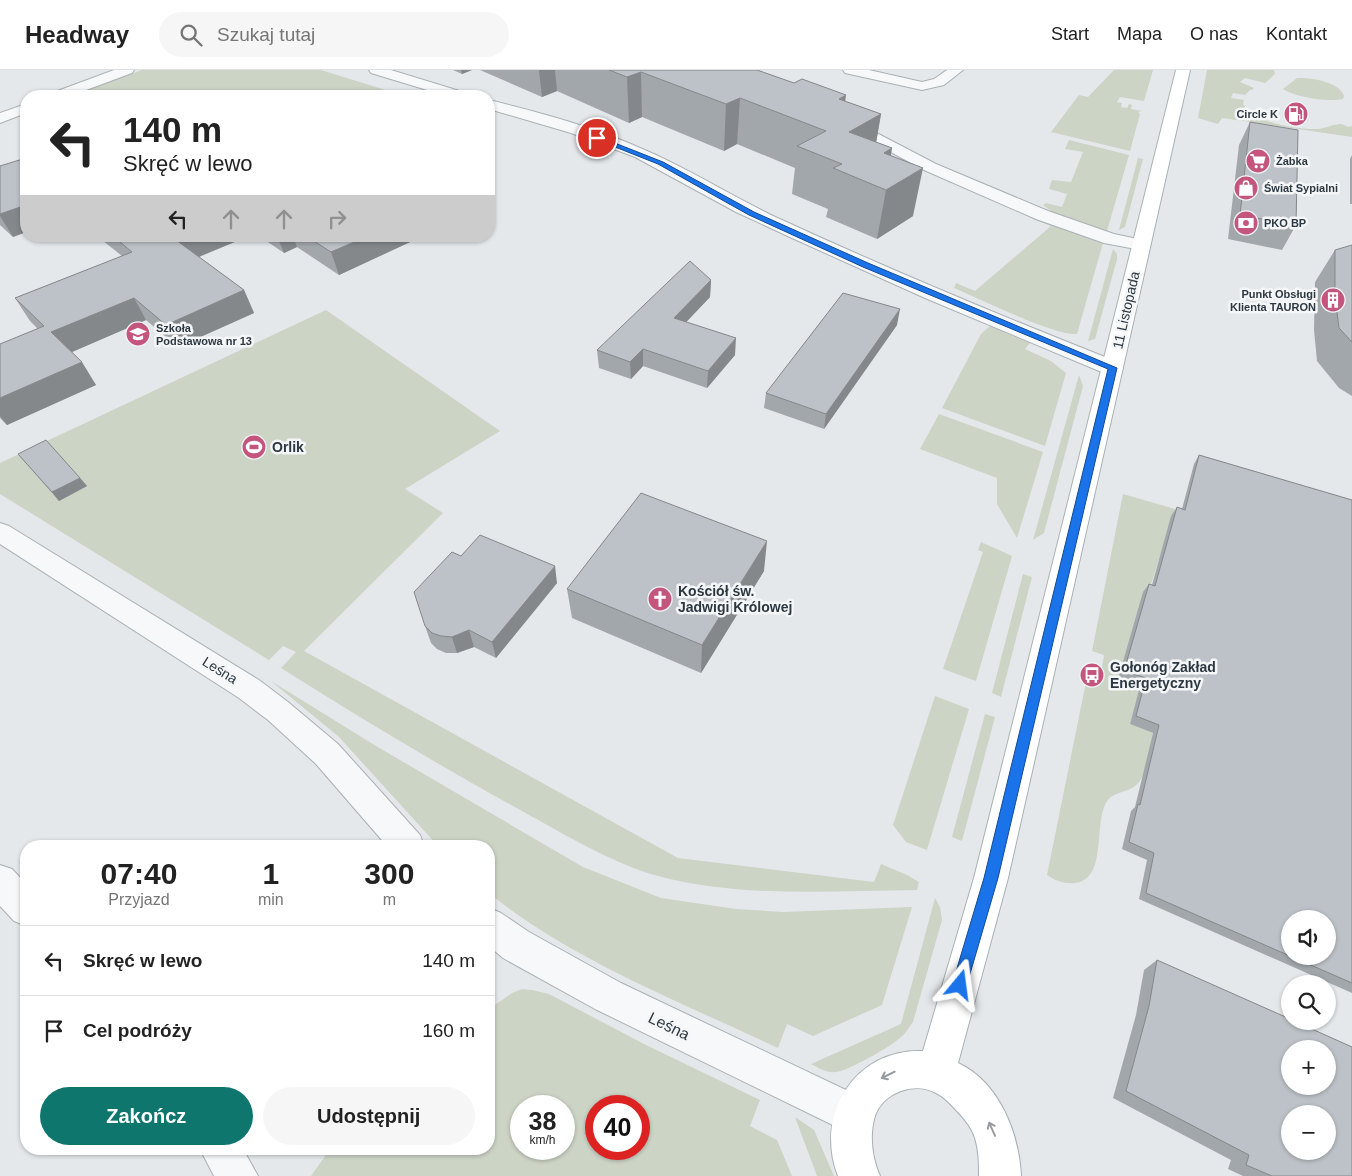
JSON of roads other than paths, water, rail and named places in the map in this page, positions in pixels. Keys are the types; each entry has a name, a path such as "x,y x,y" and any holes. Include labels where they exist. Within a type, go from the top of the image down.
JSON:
{"street":[{"path":"73,90 127,70"},
{"path":"376,70 442,90"},
{"path":"850,70 922,86 939,82 956,70"},
{"name":"11 Listopada","path":"936,1073 991,878 1183,70"},
{"path":"495,106 597,138 640,154 751,213 865,265 1112,368"},
{"path":"0,118 20,110"},
{"path":"832,116 930,167 1037,213 1110,239 1141,245"},
{"name":"Leśna","path":"0,532 249,689 278,711 327,754 403,840"},
{"path":"0,881 20,903"},
{"name":"Leśna","path":"495,929 516,945 608,996 855,1115"},
{"path":"859,1176 855,1168 852,1141 855,1115 864,1095 878,1081 895,1072 915,1069 936,1073 959,1085 979,1105 994,1130 1002,1160 1000,1176"},
{"path":"224,1155 237,1176"}],"place":[{"name":"Circle K","path":"1296,114"},
{"name":"Żabka","path":"1258,161"},
{"name":"Świat Sypialni","path":"1246,188"},
{"name":"PKO BP","path":"1246,223"},
{"name":"Punkt Obsługi Klienta TAURON","path":"1333,300"},
{"name":"Szkoła Podstawowa nr 13","path":"138,334"},
{"name":"Orlik","path":"254,447"},
{"name":"Kościół św. Jadwigi Królowej","path":"660,599"},
{"name":"Gołonóg Zakład Energetyczny","path":"1092,675"}]}
